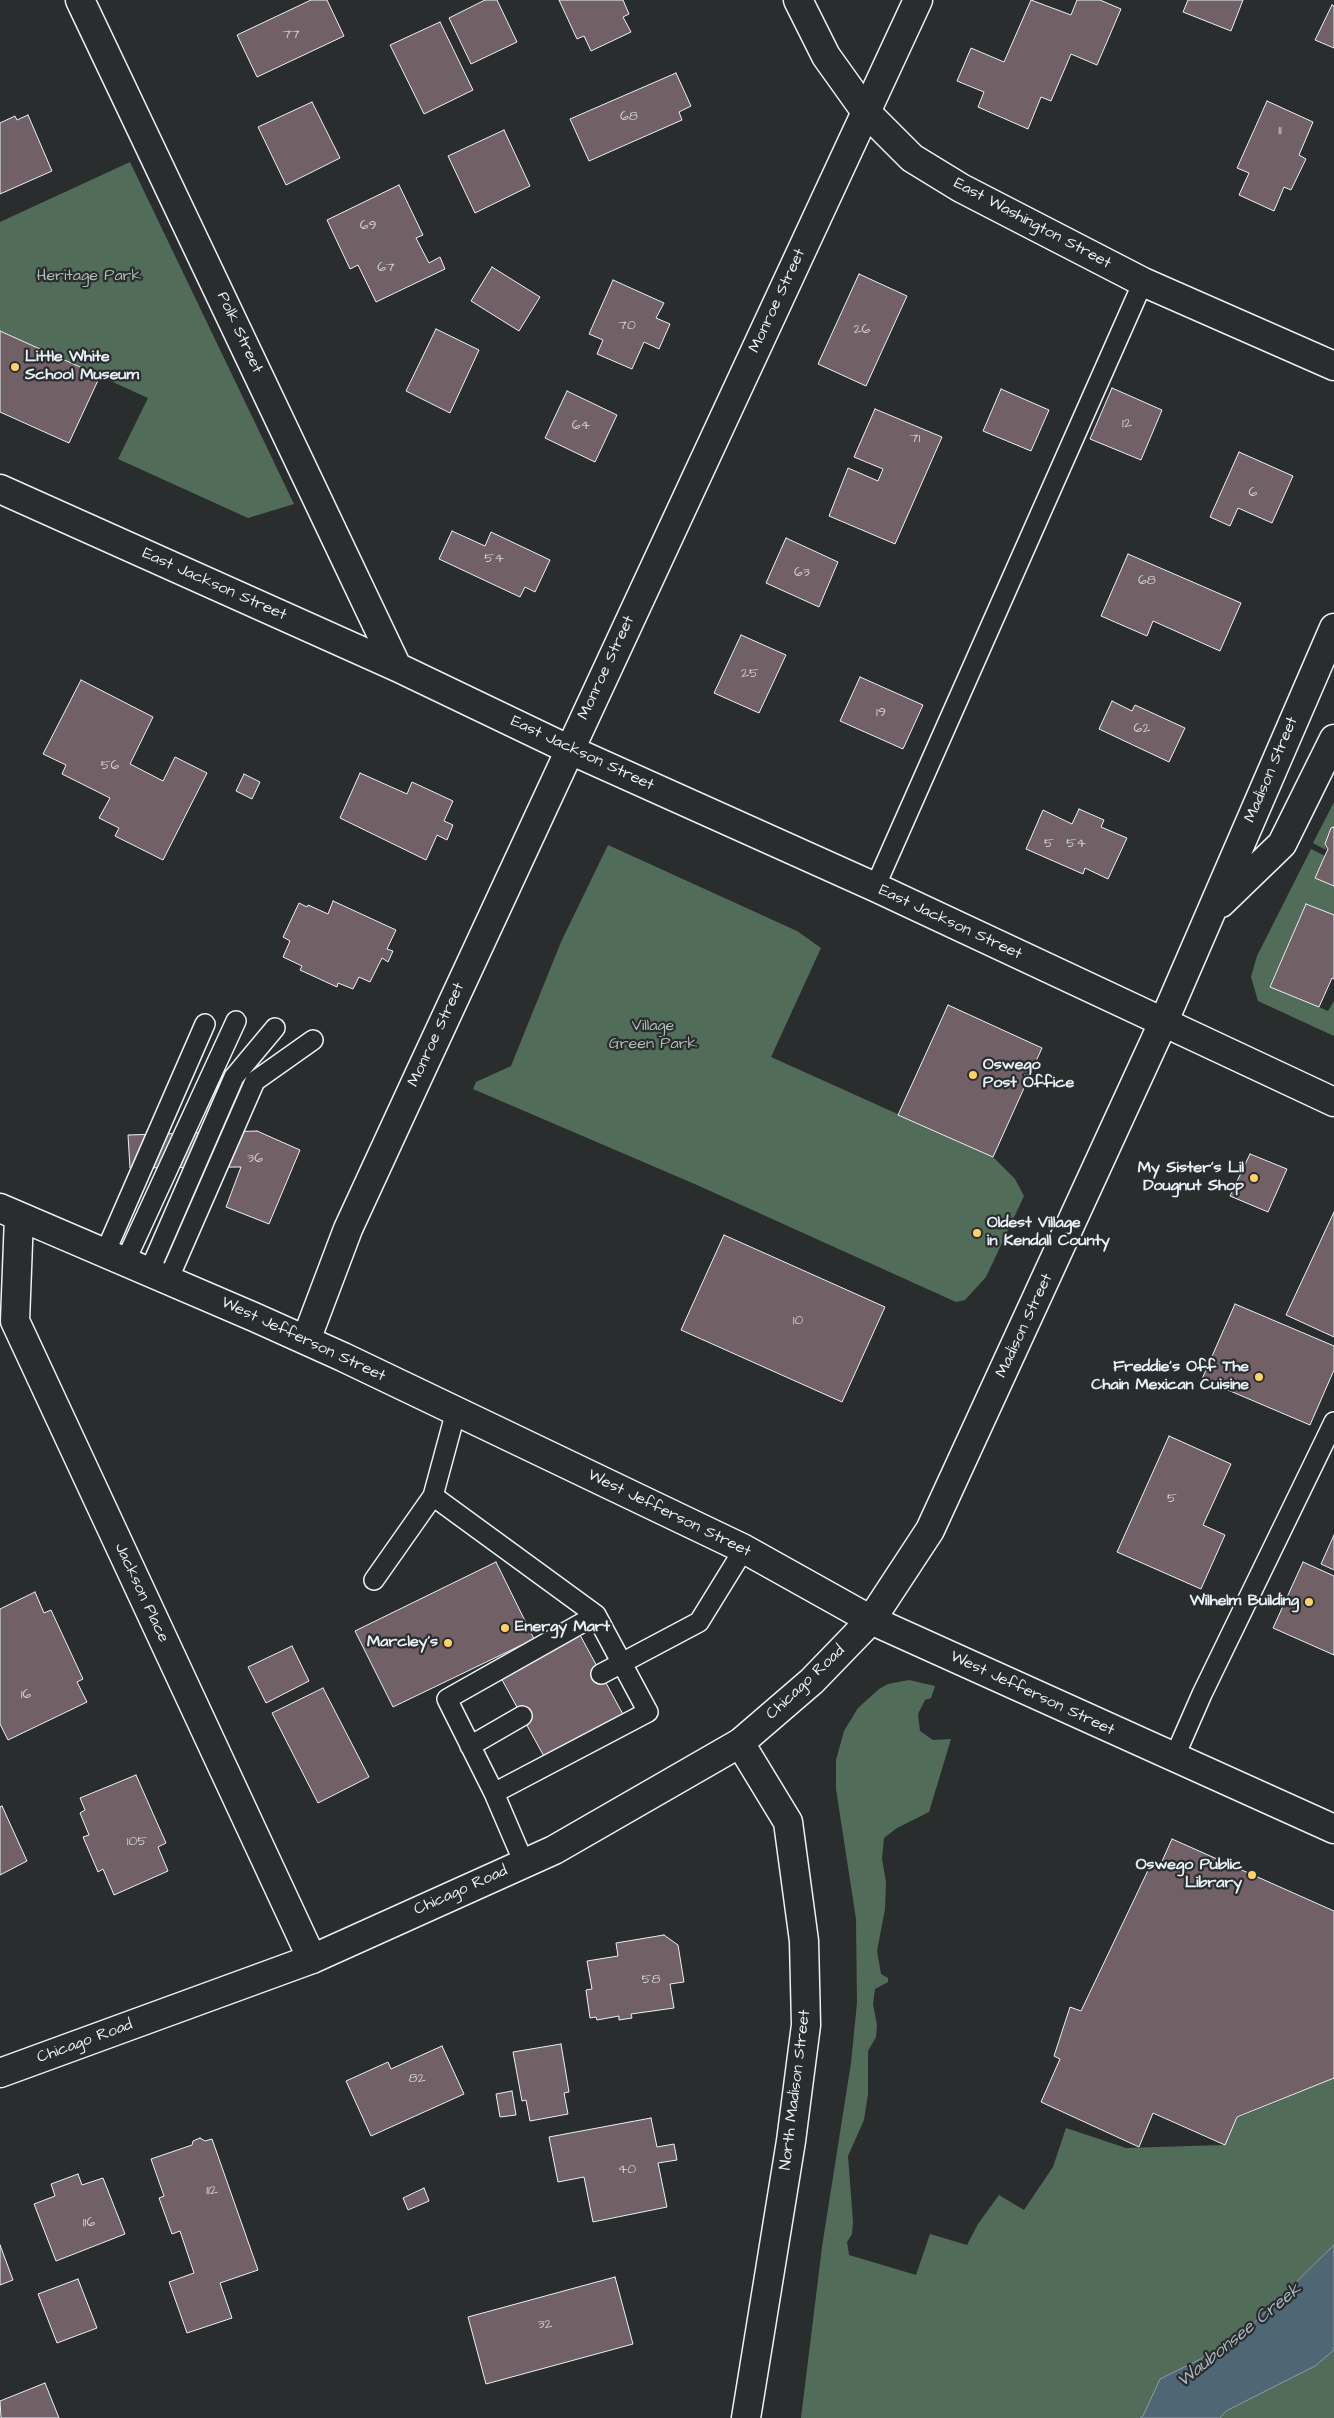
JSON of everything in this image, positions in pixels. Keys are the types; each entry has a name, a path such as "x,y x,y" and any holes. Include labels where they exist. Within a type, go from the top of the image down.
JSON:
{"street":[{"name":"Polk Street","path":"80,0 398,667"},
{"name":"East Washington Street","path":"798,0 826,56 866,112 912,158 961,188 1143,282 1334,366"},
{"name":"Monroe Street","path":"306,1340 348,1229 568,750 918,0"},
{"name":"East Jackson Street","path":"0,489 398,667 568,750 875,887 1163,1023 1333,1099"},
{"name":"Madison Street","path":"871,1620 930,1530 1163,1023 1334,628"},
{"name":"Madison Street","path":"1211,913 1282,844 1334,739"},
{"name":"West Jefferson Street","path":"9,1213 306,1340 744,1549 871,1620 1174,1758 1334,1828"},
{"name":"Jackson Place","path":"9,1213 15,1322 312,1959"},
{"name":"Chicago Road","path":"0,2073 312,1959 554,1850 740,1743 812,1681 871,1620"},
{"name":"North Madison Street","path":"740,1743 788,1822 804,1941 806,2025 791,2141 747,2416"}],"lane":[{"path":"875,887 1143,282"},
{"path":"137,1267 236,1021"},
{"path":"137,1267 205,1024"},
{"path":"137,1267 234,1077 275,1028"},
{"path":"137,1267 255,1081 313,1040"},
{"path":"374,1580 433,1496 456,1411"},
{"path":"1174,1758 1202,1694 1334,1422"},
{"path":"433,1496 596,1615 648,1712 494,1793"},
{"path":"601,1674 699,1622 744,1549"},
{"path":"524,1863 494,1793 447,1699 596,1615"},
{"path":"470,1746 522,1716"}],"green space":[{"name":"Heritage Park","path":"130,162 294,504 248,518 118,459 148,398 0,331 0,222"},
{"path":"1334,802 1334,827 1331,829 1325,844 1326,850 1313,843"},
{"name":"Village Green Park","path":"608,845 797,931 821,948 771,1057 993,1157 1015,1179 1024,1196 986,1277 965,1300 956,1302 697,1185 473,1089 476,1082 511,1066 561,942"},
{"path":"1311,849 1325,856 1316,878 1334,886 1334,915 1306,904 1270,986 1328,1011 1334,1001 1334,1036 1258,1001 1251,977 1257,956"},
{"path":"909,1680 935,1686 931,1698 925,1700 918,1714 920,1731 933,1740 951,1739 929,1812 897,1828 884,1838 882,1859 886,1882 885,1909 877,1951 881,1974 888,1978 888,1982 875,1989 873,2004 877,2025 876,2037 868,2051 868,2094 864,2120 848,2156 853,2222 852,2234 847,2242 849,2255 916,2275 930,2234 967,2245 978,2224 999,2195 1024,2210 1053,2167 1066,2128 1126,2148 1224,2145 1237,2118 1334,2078 1334,2245 1235,2342 1160,2379 1143,2416 1140,2418 801,2418 822,2247 851,2063 857,2003 856,1919 836,1789 836,1760 844,1731 858,1708 879,1689 888,1684"},
{"path":"1334,2350 1334,2418 1220,2418 1226,2411 1315,2366"}],"water":[{"path":"1334,2245 1334,2350 1315,2366 1226,2411 1220,2418 1140,2418 1143,2416 1160,2379 1235,2342"}],"building":[{"path":"311,0 327,0 344,36 257,77 237,35"},
{"path":"485,0 497,0 517,42 471,64 449,18"},
{"path":"559,0 623,0 629,14 623,17 631,32 591,51 584,36 577,39"},
{"path":"1031,0 1071,15 1077,0 1100,0 1121,9 1097,65 1071,54 1051,101 1041,97 1028,129 978,107 984,92 957,81 971,48 1004,62"},
{"path":"1188,0 1243,0 1231,31 1183,12"},
{"path":"1332,5 1334,6 1334,48 1315,40"},
{"path":"440,22 473,90 424,114 390,45"},
{"path":"676,73 691,106 679,112 682,120 589,161 570,119"},
{"path":"1267,101 1313,122 1299,155 1306,159 1291,190 1284,187 1274,211 1239,195 1249,173 1237,168"},
{"path":"312,102 340,158 286,185 258,127"},
{"path":"28,115 52,171 0,194 0,123 15,116 17,120"},
{"path":"504,130 530,186 475,213 448,156"},
{"path":"399,185 423,235 416,238 429,263 440,257 445,269 376,302 358,265 350,269 327,220"},
{"path":"492,267 540,297 519,331 471,301"},
{"path":"859,274 907,296 866,386 818,364"},
{"path":"613,280 664,303 656,318 670,324 659,349 644,342 632,369 597,354 603,340 589,334"},
{"path":"436,329 479,350 450,413 406,391"},
{"path":"0,331 100,376 69,443 0,412"},
{"path":"1112,388 1162,410 1141,460 1090,439"},
{"path":"1001,389 1049,410 1031,451 983,431"},
{"path":"567,391 617,415 595,462 545,438"},
{"path":"875,409 942,437 895,544 829,516 848,468 878,481 883,469 854,457"},
{"path":"1239,452 1293,476 1272,523 1238,508 1230,526 1210,517"},
{"path":"452,531 485,546 491,532 550,560 535,592 525,587 520,597 439,559"},
{"path":"786,538 838,562 819,607 766,583"},
{"path":"1128,554 1241,603 1220,651 1153,621 1147,636 1101,616"},
{"path":"741,635 786,655 759,713 714,693"},
{"path":"860,677 923,705 903,749 840,721"},
{"path":"81,680 153,717 130,764 163,781 175,757 207,773 163,860 115,836 119,828 99,818 110,798 62,774 66,765 43,754"},
{"path":"1112,701 1132,711 1135,705 1185,728 1169,762 1099,729"},
{"path":"360,773 407,794 412,782 453,801 444,821 453,825 447,840 437,835 426,860 340,818"},
{"path":"244,774 260,782 252,799 236,791"},
{"path":"1079,809 1104,820 1101,827 1127,838 1108,879 1085,868 1083,874 1026,849 1043,810 1072,824"},
{"path":"1334,827 1334,886 1315,878 1328,849 1325,844 1331,828"},
{"path":"333,901 396,930 387,949 393,951 388,962 382,958 370,982 359,977 353,989 338,983 337,987 300,970 302,966 283,957 290,941 283,937 299,903 328,914"},
{"path":"1306,904 1334,915 1334,979 1332,978 1319,1007 1270,987"},
{"name":"Oswego Post Office","path":"948,1005 1042,1048 993,1157 898,1115"},
{"path":"257,1131 300,1150 269,1224 226,1207 241,1167 130,1168 128,1135"},
{"path":"1250,1154 1287,1169 1268,1212 1230,1196"},
{"path":"1334,1212 1334,1337 1286,1315"},
{"path":"724,1235 885,1307 842,1402 681,1330"},
{"path":"1235,1304 1334,1346 1334,1370 1310,1425 1202,1379"},
{"path":"1169,1436 1231,1464 1203,1525 1225,1535 1201,1589 1117,1552"},
{"path":"1334,1535 1334,1570 1321,1564"},
{"path":"496,1562 534,1639 393,1707 355,1631"},
{"name":"Wilhelm Building","path":"1303,1562 1334,1576 1334,1655 1273,1628"},
{"path":"35,1592 44,1613 51,1610 83,1679 77,1682 87,1702 8,1740 0,1724 0,1609"},
{"path":"580,1635 625,1718 546,1760 501,1678"},
{"path":"292,1646 309,1681 266,1703 248,1667"},
{"path":"323,1688 369,1777 318,1803 272,1713"},
{"path":"136,1775 166,1843 158,1847 168,1871 114,1895 103,1869 98,1872 83,1837 89,1835 80,1813 85,1810 80,1798"},
{"path":"2,1806 27,1861 0,1875 0,1807"},
{"path":"1172,1839 1334,1911 1334,2078 1237,2117 1225,2145 1153,2113 1139,2147 1041,2102 1060,2059 1054,2056 1070,2007 1081,2011 1151,1864 1159,1868"},
{"path":"664,1935 678,1945 684,1982 670,1984 674,2008 631,2014 632,2018 619,2020 619,2016 597,2020 596,2017 590,2018 586,1990 592,1989 587,1961 618,1956 616,1943"},
{"path":"561,2044 569,2092 564,2093 568,2114 530,2121 526,2100 522,2101 513,2052"},
{"path":"442,2046 464,2094 371,2136 346,2081 388,2062 391,2069"},
{"path":"512,2091 516,2115 500,2117 496,2094"},
{"path":"651,2118 657,2147 674,2144 677,2160 658,2163 667,2207 593,2222 584,2177 558,2182 549,2137"},
{"path":"200,2138 205,2141 212,2139 258,2270 220,2283 232,2318 187,2333 169,2282 194,2273 180,2231 172,2234 159,2198 164,2196 151,2159 192,2145 193,2141"},
{"path":"78,2174 82,2185 103,2178 125,2234 56,2261 34,2204 55,2196 51,2184"},
{"path":"424,2188 429,2201 408,2210 403,2198"},
{"path":"0,2245 13,2280 0,2285"},
{"path":"615,2277 633,2344 486,2384 468,2317"},
{"path":"78,2279 97,2328 57,2343 38,2294"},
{"path":"45,2383 59,2418 1,2418 0,2401"}],"place":[{"name":"Little White School Museum","path":"15,367"},
{"name":"Oswego Post Office","path":"973,1075"},
{"name":"My Sister's Lil Dougnut Shop","path":"1254,1178"},
{"name":"Oldest Village in Kendall County","path":"977,1233"},
{"name":"Freddie's Off The Chain Mexican Cuisine","path":"1259,1377"},
{"name":"Wilhelm Building","path":"1309,1602"},
{"name":"Energy Mart","path":"505,1628"},
{"name":"Marcley's","path":"448,1643"},
{"name":"Oswego Public Library","path":"1252,1875"}],"water label":[{"name":"Waubonsee Creek","path":"1240,2336"}]}
